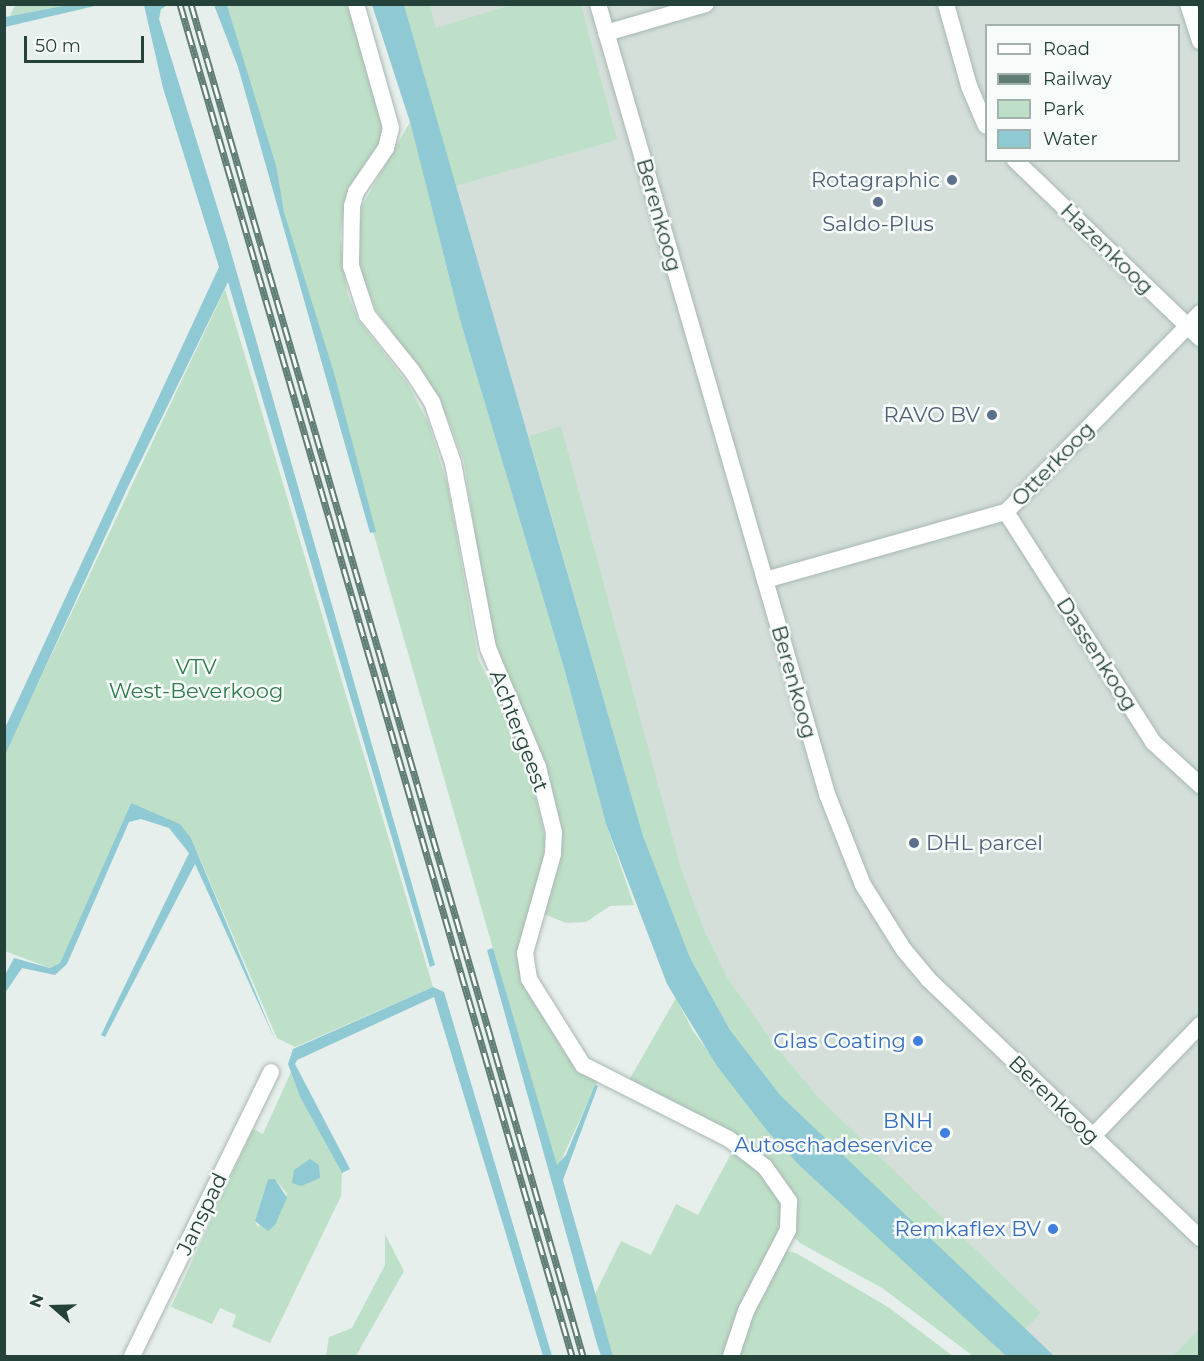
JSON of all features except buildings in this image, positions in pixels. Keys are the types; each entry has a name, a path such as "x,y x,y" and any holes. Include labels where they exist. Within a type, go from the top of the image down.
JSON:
{"street":[{"name":"Achtergeest","path":"356,4 391,128 386,148 356,192 352,206 351,266 367,315 412,371 432,402 453,463 488,648 540,778 554,832 553,854 525,953 529,979 583,1065 729,1139 765,1167 789,1202 788,1230 746,1311 731,1356"},
{"name":"Berenkoog","path":"598,4 838,829 877,909 928,979 1200,1238"},
{"path":"606,33 706,4"},
{"path":"946,4 969,86 985,122"},
{"path":"1188,4 1200,41"},
{"name":"Hazenkoog","path":"1016,162 1194,332"},
{"name":"Otterkoog","path":"765,580 1006,512 1194,332 1200,313"},
{"name":"Dassenkoog","path":"1006,512 1153,742 1200,785"},
{"path":"1092,1137 1200,1025"},
{"name":"Janspad","path":"132,1356 271,1072"}],"shaded area":[{"path":"385,5 1199,5 1199,1356 1030,1356 870,1204 665,944"}],"green space":[{"path":"15,4 68,5 10,16"},
{"path":"227,5 352,5 385,111 384,135 343,216 340,237 347,293 358,320 407,383 428,422 448,487 478,658 524,757 542,822 546,849 520,956 598,1080 559,1165 555,1164 374,535 278,190 276,165"},
{"path":"404,5 430,5 436,28 511,5 581,5 617,140 455,186"},
{"path":"410,122 460,320 564,668 606,824 634,905 610,906 586,922 566,923 544,914 559,865 554,799 533,733 505,670 488,620 464,461 441,401 376,310 361,273 357,244 362,206"},
{"name":"VTV West-Beverkoog","path":"225,289 433,987 295,1047 277,1038 191,838 131,803 60,963 50,968 5,951 4,755"},
{"path":"561,426 681,869 704,930 727,977 772,1042 818,1097 1041,1313 1025,1329 781,1096 730,1030 690,958 643,836 529,436"},
{"path":"676,998 693,1031 768,1132 1006,1356 973,1356 882,1288 800,1243 793,1236 779,1176 628,1082"},
{"path":"291,1072 300,1097 342,1173 341,1196 270,1343 232,1327 236,1315 220,1308 212,1324 171,1307 253,1129 263,1134","holes":["268,1179 275,1179 287,1194 258,1227 255,1221"]},
{"path":"732,1152 765,1175 786,1213 726,1356 613,1356 595,1294 621,1241 651,1255 676,1204 698,1215"},
{"path":"385,1234 404,1271 356,1356 326,1356 329,1337 352,1328 385,1265"},
{"path":"786,1251 796,1253 888,1307 953,1356 735,1356 738,1340"},
{"path":"1199,1329 1199,1356 1173,1356"}],"water":[{"path":"68,5 99,5 5,27 5,17"},
{"path":"144,5 168,5 161,9 159,19 228,242 435,965 430,967 228,282 126,491 5,755 5,728 219,267 163,88"},
{"path":"214,5 227,5 276,165 284,212 334,373 376,532 370,533 238,67"},
{"path":"372,5 404,5 643,836 690,958 730,1030 781,1096 1054,1356 1006,1356 799,1165 768,1132 717,1066 667,984 606,824 564,668 460,320 410,122"},
{"path":"131,803 180,824 191,838 276,1042 195,864 105,1037 101,1035 189,853 169,828 141,819 129,822 67,964 55,975 22,968 5,993 5,975 14,958 50,968 60,963"},
{"path":"493,948 557,1165 566,1155 595,1085 598,1086 563,1180 613,1356 601,1356 597,1344 487,950"},
{"path":"433,987 444,992 552,1356 543,1356 434,997 297,1060 295,1064 350,1169 342,1173 300,1097 288,1064 293,1049"},
{"path":"310,1159 319,1165 320,1178 301,1186 292,1183 294,1170"},
{"path":"268,1179 275,1179 287,1198 275,1225 268,1231 255,1221"}],"railway":[{"path":"180,4 572,1356"},
{"path":"191,4 583,1356"}],"place":[{"name":"Rotagraphic","path":"952,180"},
{"name":"Saldo-Plus","path":"878,202"},
{"name":"RAVO BV","path":"992,415"},
{"name":"DHL parcel","path":"914,843"},
{"name":"Glas Coating","path":"918,1041"},
{"name":"BNH Autoschadeservice","path":"945,1133"},
{"name":"Remkaflex BV","path":"1053,1229"}]}
